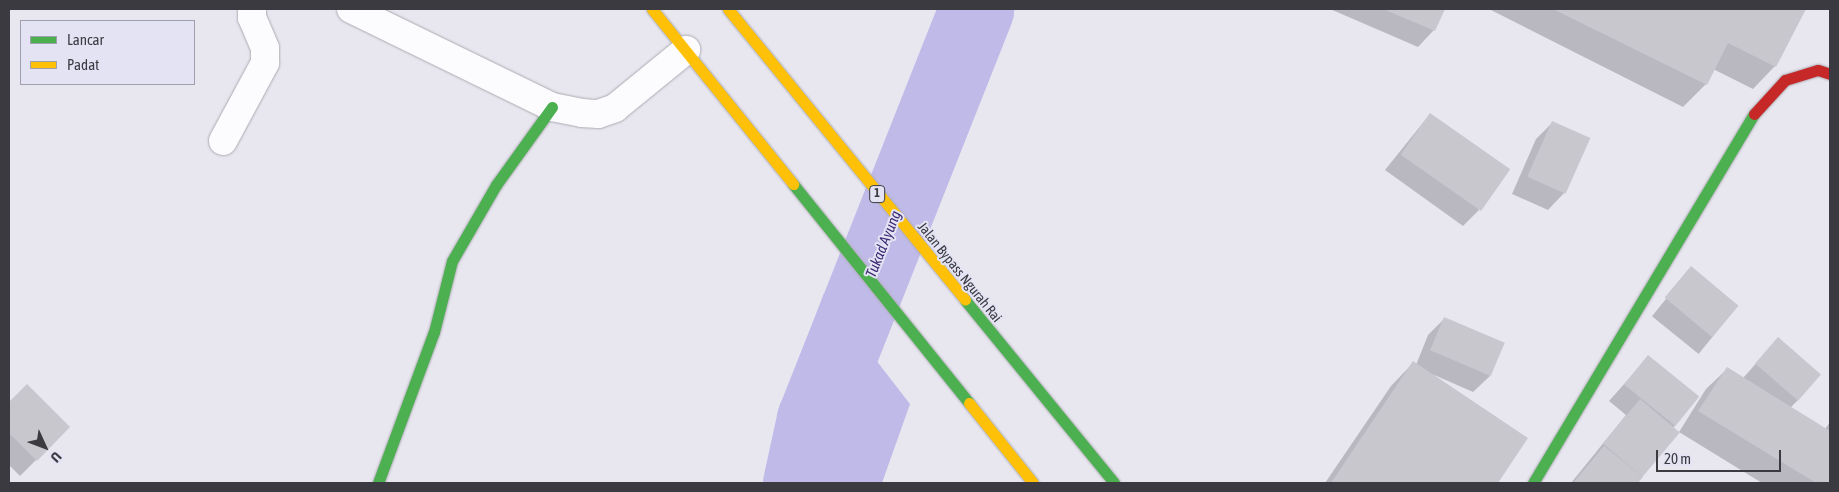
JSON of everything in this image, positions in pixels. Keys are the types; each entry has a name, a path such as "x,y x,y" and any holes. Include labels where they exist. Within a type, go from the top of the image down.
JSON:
{"main road":[{"path":"652,9 931,353 1033,483"},
{"name":"Jalan Bypass Ngurah Rai","path":"728,9 1114,483"},
{"path":"1533,483 1758,108 1785,80 1818,70 1830,74"},
{"path":"378,483 434,332 452,261 496,185 552,106"}],"street":[{"path":"222,141 266,63 265,48 252,18 252,9"},
{"path":"351,9 552,106 598,114 615,108 686,50"}],"shaded area":[{"path":"824,293 910,404 882,483 767,483 787,397"}],"building":[{"path":"1383,9 1445,9 1435,31"},
{"path":"1553,9 1806,9 1776,67 1728,43 1707,85"},
{"path":"1430,113 1510,169 1481,211 1401,155"},
{"path":"1552,121 1590,138 1566,194 1527,177"},
{"path":"1691,266 1738,306 1712,337 1665,297"},
{"path":"1444,317 1505,343 1491,376 1430,350"},
{"path":"1778,337 1821,374 1798,401 1755,363"},
{"path":"1648,355 1699,397 1675,426 1624,385"},
{"path":"1413,361 1528,438 1498,483 1331,483"},
{"path":"1727,367 1830,431 1830,483 1816,483 1698,411"},
{"path":"27,384 70,427 37,461 9,433 9,402"},
{"path":"1640,399 1680,432 1643,477 1603,443"},
{"path":"1604,446 1643,477 1638,483 1573,483"}],"waterway":[{"name":"Tukad Ayung","path":"800,483 814,419 976,9"}],"traffic: fast":[{"path":"378,483 434,332 452,261 496,185 552,107"},
{"path":"1533,483 1754,114"},
{"path":"793,184 969,403"},
{"path":"965,300 1114,483"}],"traffic: slow":[{"path":"652,9 793,184"},
{"path":"728,9 965,300"},
{"path":"969,403 1033,483"}],"traffic: jam":[{"path":"1754,114 1785,80 1818,70 1830,74"}]}
